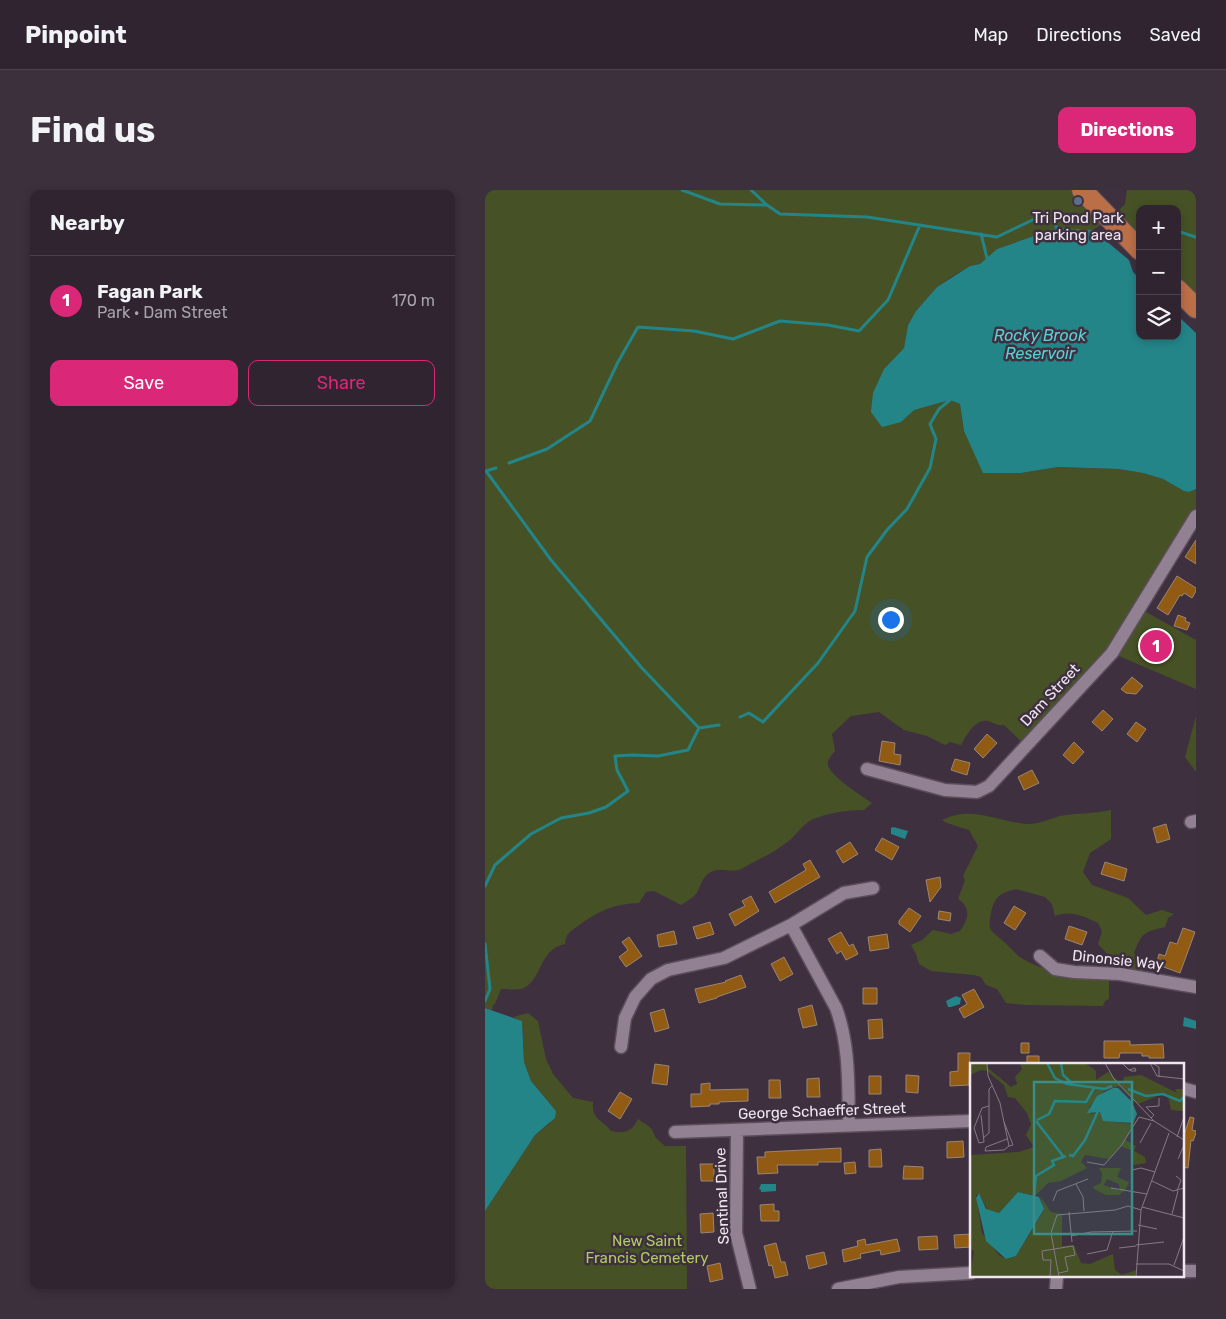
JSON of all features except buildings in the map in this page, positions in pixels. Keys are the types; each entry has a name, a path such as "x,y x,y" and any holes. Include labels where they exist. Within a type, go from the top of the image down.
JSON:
{"main road":[{"path":"1082,190 1136,246"},
{"path":"1181,293 1196,308"}],"street":[{"name":"Dam Street","path":"867,769 945,790 977,792 989,786 1112,653 1196,516"},
{"path":"621,1047 625,1018 635,997 651,979 668,970 724,958 791,925 844,893 873,888"},
{"path":"791,925 836,1008 841,1021 847,1049 849,1125"},
{"name":"Dinonsie Way","path":"1040,956 1055,969 1074,972 1120,974 1196,987"},
{"path":"1183,1088 1196,1092"},
{"name":"George Schaeffer Street","path":"675,1132 970,1121"},
{"name":"Sentinal Drive","path":"737,1131 736,1233 750,1289"},
{"path":"1183,1271 1196,1270"},
{"path":"839,1289 899,1277 970,1273"},
{"path":"1056,1289 1057,1276"}],"green space":[{"path":"485,190 1079,190 1110,219 1093,230 1057,228 997,249 980,264 970,266 953,276 937,287 916,311 908,325 904,348 884,369 901,422 913,410 950,400 960,404 964,432 1021,473 1058,467 1119,469 1163,479 1184,491 1189,492 1196,489 1196,517 1139,608 1196,640 1196,689 1112,653 1024,744 1004,725 997,725 988,721 979,722 975,725 961,745 950,742 945,745 927,736 904,730 879,712 851,716 832,734 835,751 829,759 828,765 840,780 872,803 864,810 838,812 813,819 793,838 766,856 741,869 712,871 704,878 696,894 681,905 654,891 646,892 639,903 614,907 599,913 571,931 566,937 565,944 556,947 549,953 528,985 521,989 501,989 492,1010 485,1008"},
{"path":"1127,190 1196,190 1196,309 1181,293 1181,205 1136,205 1136,246 1110,219 1125,204"},
{"path":"1196,716 1196,772 1185,757"},
{"path":"1111,810 1111,839 1090,853 1083,872 1092,885 1128,898 1146,915 1162,910 1174,914 1168,918 1165,927 1144,934 1139,941 1134,953 1143,969 1140,980 1109,978 1109,999 1105,1001 1103,1006 1027,1005 1006,1003 997,989 986,985 981,977 931,971 919,964 911,945 922,940 933,930 951,934 960,931 967,918 967,910 958,899 965,880 963,876 978,846 969,830 942,820 953,816 974,814 1030,824 1060,816","holes":["1016,889 1045,897 1052,904 1055,916 1072,914 1098,923 1102,931 1098,944 1109,956 1109,978 1054,971 1033,964 1020,957 991,930 989,923 996,899 1002,894"]},
{"name":"New Saint Francis Cemetery","path":"528,1013 538,1021 546,1059 553,1074 573,1098 593,1102 594,1113 611,1131 627,1131 633,1127 638,1119 651,1128 656,1138 665,1146 686,1146 687,1289 485,1289 485,1211 535,1135 549,1124 556,1111 531,1081 524,1062 522,1021 513,1017"}],"water":[{"name":"Rocky Brook Reservoir","path":"1057,228 1093,230 1129,260 1136,275 1136,340 1181,340 1181,319 1196,333 1196,489 1189,492 1184,491 1163,479 1119,469 1058,467 1021,473 983,473 964,431 960,404 950,400 914,410 901,422 882,427 871,412 873,393 884,369 904,348 908,325 916,311 937,287 970,266 980,264 997,249"},
{"path":"891,828 908,831 905,839 891,834"},
{"path":"956,996 961,998 960,1004 948,1007 946,1001"},
{"path":"485,1008 522,1021 524,1062 531,1081 556,1111 555,1118 535,1135 485,1211"},
{"path":"1184,1017 1196,1021 1196,1029 1183,1026"},
{"path":"761,1184 776,1184 776,1191 761,1192 759,1189"}],"waterway":[{"path":"682,190 720,204 767,205 780,214 867,217 997,237 1045,214 1049,216"},
{"path":"751,190 767,205"},
{"path":"1054,223 1057,228"},
{"path":"509,463 547,449 590,421 618,362 638,327 694,331 733,339 780,321 828,325 859,331 888,300 920,225"},
{"path":"1181,232 1196,237"},
{"path":"981,234 987,258"},
{"path":"740,717 749,713 763,722 818,663 855,611 867,557 887,530 907,509 930,468 936,439 930,424 939,409 950,400"},
{"path":"496,468 486,471 551,560 641,667 699,728"},
{"path":"485,886 495,865 531,834 561,818 589,813 606,807 628,791 617,770 615,756 658,756 688,750 699,728 719,725"},
{"path":"485,944 490,989 485,1001"}],"place":[{"name":"Tri Pond Park parking area","path":"1078,201"},
{"name":"Fagan Park","path":"1156,646"}]}
